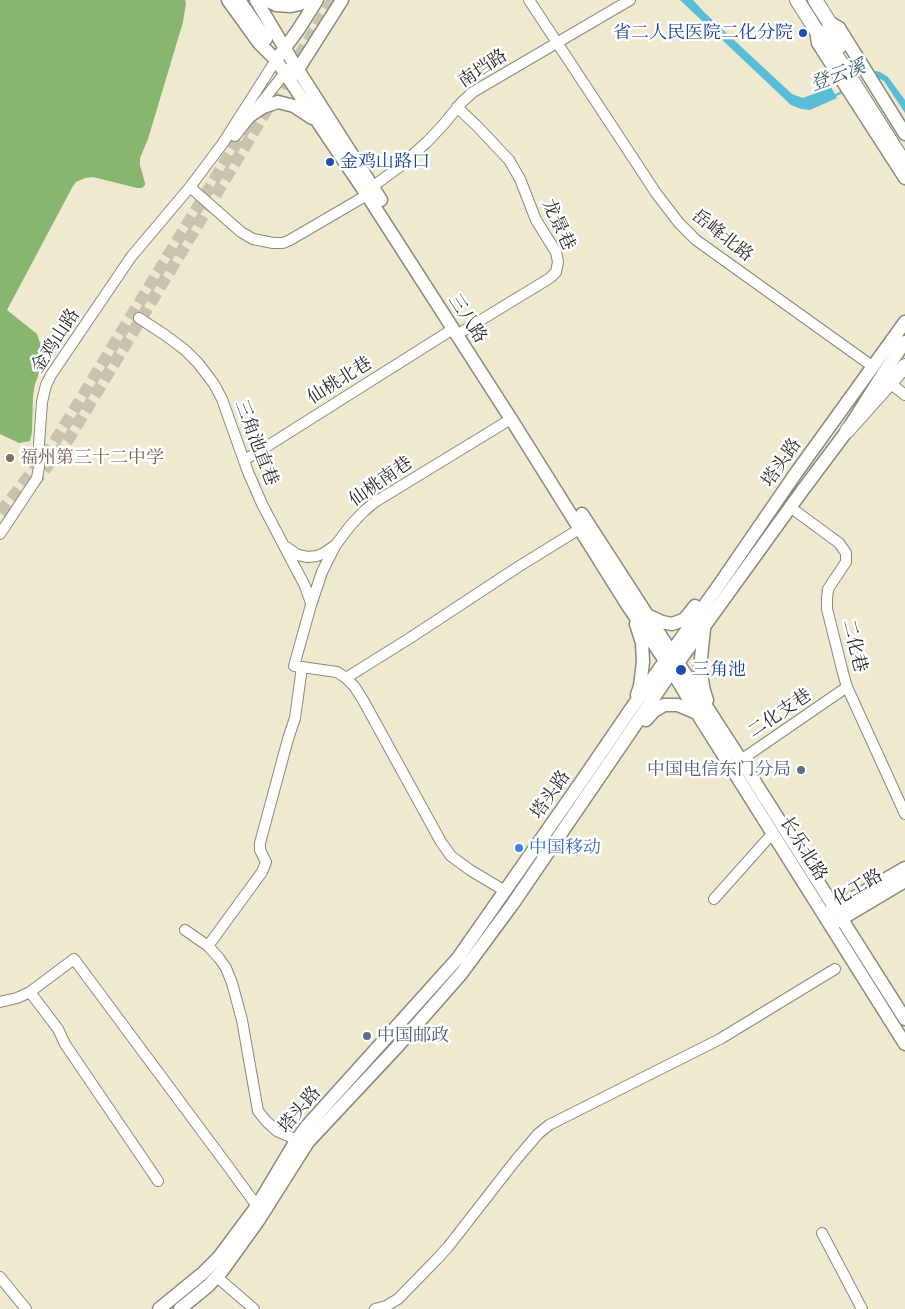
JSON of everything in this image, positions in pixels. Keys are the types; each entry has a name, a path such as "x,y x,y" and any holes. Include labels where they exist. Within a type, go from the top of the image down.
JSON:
{"highway":[{"path":"797,0 816,30 826,38 847,64 905,148"},
{"path":"815,0 829,22 832,34 847,64 905,164"},
{"path":"847,431 905,366"}],"main road":[{"path":"228,0 260,43 276,60"},
{"path":"239,0 266,37 276,60"},
{"name":"三八路","path":"256,0 370,191 458,330 646,614 672,662"},
{"path":"266,0 276,5 292,6 308,0"},
{"path":"276,60 317,0"},
{"path":"327,0 336,2 342,0"},
{"path":"288,78 342,0"},
{"path":"829,22 839,28 905,134"},
{"path":"816,30 818,43 905,178"},
{"name":"三八路","path":"276,60 318,122 370,191"},
{"path":"248,118 263,106 278,102 294,106 318,122"},
{"name":"塔头路","path":"180,1309 217,1276 258,1221 308,1142 462,974 512,905 623,742 719,585 796,473 905,322"},
{"name":"三八路","path":"458,330 511,419 581,528 628,606 672,662"},
{"name":"塔头路","path":"159,1309 212,1264 256,1206 306,1127 458,958 633,706 704,627 847,431 905,342"},
{"path":"646,614 662,622 672,624 678,622 687,616 698,601 719,585"},
{"path":"628,606 639,633 643,655 640,686 633,706"},
{"path":"704,627 700,674 715,721"},
{"name":"长乐北路","path":"672,662 697,713 736,763 838,914 905,1018"},
{"name":"长乐北路","path":"672,662 715,721 772,834 905,1044"},
{"path":"623,742 643,725 654,711 664,705 678,705 697,713"},
{"name":"化工路","path":"826,921 905,868"},
{"name":"化工路","path":"838,914 905,882"}],"street":[{"name":"岳峰北路","path":"529,0 656,193 679,223 696,240 872,366"},
{"name":"南垱路","path":"190,187 241,232 253,239 283,243 370,191 426,142 466,97 477,89 630,0"},
{"path":"190,187 223,143 276,60"},
{"path":"190,187 205,176 248,118 288,78"},
{"name":"龙景巷","path":"457,107 509,160 520,179 536,220 556,252 558,262 556,272 550,278 458,330"},
{"name":"金鸡山路","path":"0,534 37,478 42,402 44,390 51,375 125,264 190,187"},
{"name":"三角池直巷","path":"139,318 178,344 192,356 205,370 214,384 222,399 262,504 305,586 311,604"},
{"name":"仙桃北巷","path":"244,460 458,330"},
{"path":"890,382 905,395"},
{"name":"仙桃南巷","path":"208,946 262,872 266,862 260,850 260,843 295,718 298,666 311,604 322,572 335,546 356,519 376,502 511,419"},
{"name":"二化巷","path":"790,508 839,543 846,553 846,562 828,589 826,604 847,687 905,814"},
{"path":"346,678 581,528"},
{"path":"282,543 298,555 308,557 317,556 335,546"},
{"path":"298,666 337,672 354,686 450,856 504,891"},
{"name":"二化支巷","path":"736,763 847,687"},
{"path":"714,899 772,834"},
{"path":"185,930 208,946 223,963 232,983 242,1020 258,1111 277,1131 297,1140"},
{"path":"0,1002 17,998 30,992 74,959 256,1206"},
{"path":"375,1309 386,1306 398,1298 437,1259 515,1161 548,1125 720,1039 835,969"},
{"path":"30,992 58,1029 65,1044 158,1181"},
{"path":"822,1233 862,1309"},
{"path":"217,1276 254,1309"},
{"path":"0,1277 26,1309"}],"green space":[{"path":"0,0 185,0 186,3 183,22 148,139 140,158 145,185 142,188 137,188 93,177 76,182 7,310 37,334 45,358 35,384 30,441 19,443 0,434"}],"water":[{"path":"680,0 693,0 792,94 803,98 831,87 837,98 810,110 791,105"},
{"path":"876,71 888,77 905,100 905,113 884,81 880,79 874,81 873,73"}],"waterway":[{"name":"登云溪","path":"834,96 844,91"}],"tunnel":[{"path":"33,484 68,440 333,0"},
{"path":"0,513 51,448 247,126"}],"place":[{"name":"省二人民医院二化分院","path":"803,33"},
{"name":"金鸡山路口","path":"330,162"},
{"name":"福州第三十二中学","path":"10,458"},
{"name":"三角池","path":"681,670"},
{"name":"中国电信东门分局","path":"801,770"},
{"name":"中国移动","path":"519,848"},
{"name":"中国邮政","path":"367,1036"}]}
